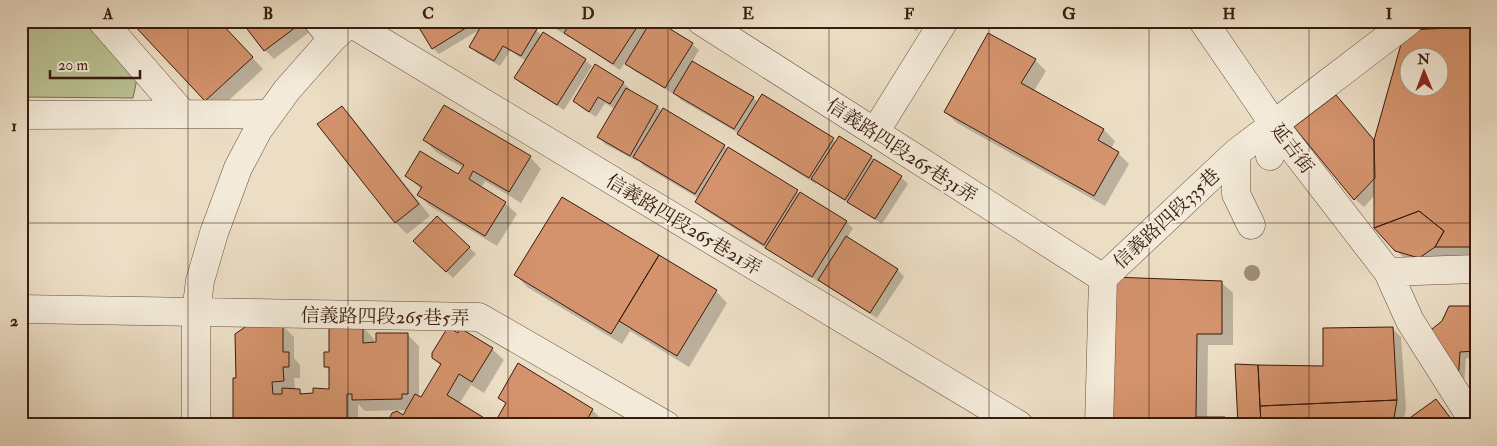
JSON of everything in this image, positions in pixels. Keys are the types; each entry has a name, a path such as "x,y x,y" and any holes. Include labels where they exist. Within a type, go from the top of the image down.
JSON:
{"street":[{"path":"102,21 183,114"},
{"name":"信義路四段265巷31弄","path":"701,21 1103,278"},
{"path":"875,132 944,21"},
{"name":"延吉街","path":"1203,21 1274,123 1388,272 1410,321 1476,425"},
{"name":"信義路四段335巷","path":"1099,425 1103,278 1236,153 1409,21"},
{"path":"196,425 196,312 200,282 214,234 238,168 258,130 337,26"},
{"name":"信義路四段265巷21弄","path":"337,26 1019,425"},
{"path":"21,115 270,114"},
{"path":"1270,156 1274,123"},
{"path":"1236,153 1236,194 1251,225"},
{"path":"1388,272 1476,269"},
{"name":"信義路四段265巷5弄","path":"21,309 479,317 666,425"}],"green space":[{"path":"21,21 83,21 137,79 133,98 21,97"}],"building":[{"path":"130,21 219,21 253,57 205,101"},
{"path":"241,21 304,21 264,51"},
{"path":"415,21 473,21 474,23 432,49"},
{"path":"484,21 524,21 537,29 521,56 503,46 494,61 469,47"},
{"path":"547,21 564,21 560,29"},
{"path":"572,21 600,21 608,26 611,21 641,21 613,64 564,33"},
{"path":"651,21 657,21 693,43 665,88 625,64"},
{"path":"1476,27 1476,247 1435,247 1444,231 1419,211 1374,228 1374,140 1405,30"},
{"path":"543,32 586,59 557,105 514,78"},
{"path":"988,33 1036,59 1021,83 1104,129 1098,140 1119,152 1094,196 944,112"},
{"path":"692,61 754,97 734,129 673,93"},
{"path":"595,64 624,82 610,104 598,97 589,112 573,101"},
{"path":"626,88 658,106 630,156 597,137"},
{"path":"762,94 834,138 809,178 737,134"},
{"path":"1336,95 1374,140 1375,178 1354,200 1294,127"},
{"path":"444,105 531,156 509,192 473,171 469,179 506,202 485,236 417,195 422,187 405,176 420,151 458,174 464,165 423,140"},
{"path":"342,106 419,204 395,223 317,124"},
{"path":"663,108 725,145 695,194 633,157"},
{"path":"839,136 872,156 845,200 811,179"},
{"path":"728,147 798,190 764,245 695,202"},
{"path":"874,159 902,176 875,219 847,202"},
{"path":"800,192 847,221 812,277 765,248"},
{"path":"562,197 659,255 611,334 514,275"},
{"path":"1419,211 1444,231 1435,247 1419,258 1395,251 1374,228"},
{"path":"437,216 470,247 446,272 413,241"},
{"path":"846,236 898,269 870,313 818,280"},
{"path":"659,255 717,290 677,356 619,321"},
{"path":"1111,277 1222,281 1222,334 1197,334 1196,417 1225,417 1225,425 1111,425"},
{"path":"1449,306 1476,306 1476,351 1460,352 1458,382 1427,333 1442,321"},
{"path":"248,325 283,325 283,352 289,352 289,367 283,367 284,381 272,382 273,394 282,394 282,388 300,389 300,394 313,393 313,388 329,389 329,367 324,367 324,352 329,352 329,325 363,326 363,343 376,342 376,333 408,333 408,394 402,394 402,399 352,400 352,394 347,394 347,425 233,425 233,378 236,378 235,334"},
{"path":"448,327 458,333 460,328 493,348 472,382 459,374 447,395 494,424 506,403 498,398 518,363 593,409 584,425 386,425 392,413 397,411 403,415 415,394 421,397 441,364 432,358 432,353"},
{"path":"1393,327 1397,400 1260,406 1258,365 1323,366 1323,328"},
{"path":"1235,364 1258,365 1261,425 1238,425"},
{"path":"1436,399 1452,420 1446,425 1400,425"},
{"path":"1397,400 1393,425 1261,425 1260,406"},
{"path":"1452,420 1455,425 1446,425"}]}
